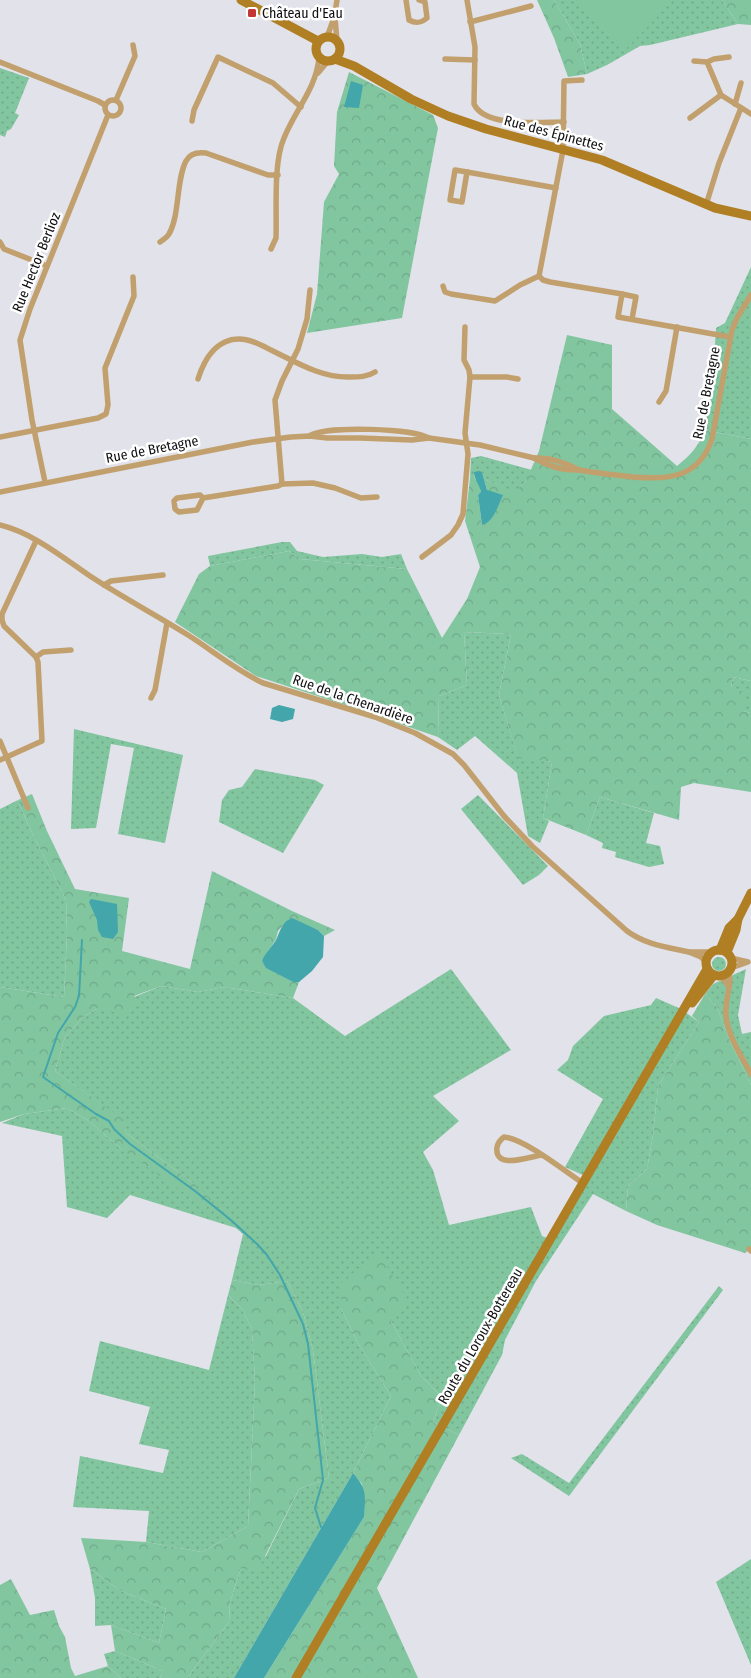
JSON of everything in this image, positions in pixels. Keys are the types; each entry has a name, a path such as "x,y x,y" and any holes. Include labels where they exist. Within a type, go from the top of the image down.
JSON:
{"main road":[{"path":"240,0 318,42"},
{"path":"327,37 337,41 340,50 332,60 319,58 316,50 318,42 327,37"},
{"name":"Rue des Épinettes","path":"340,50 354,66"},
{"name":"Rue des Épinettes","path":"332,60 354,66 411,99 448,116 486,129 623,168 706,204 725,211 751,216"},
{"path":"718,971 729,928 738,919 751,893"},
{"name":"Route du Loroux-Bottereau","path":"296,1678 686,1008 718,971 706,958 722,953"}],"street":[{"path":"327,37 334,18 337,0"},
{"path":"406,0 409,20 414,23 427,18 424,2 419,0"},
{"path":"467,0 475,47 474,104 476,110 492,117 516,123 564,122"},
{"path":"470,22 531,6"},
{"path":"334,18 337,41"},
{"name":"Rue Hector Berlioz","path":"45,482 20,340 30,309 108,115 115,116 120,111 121,106 116,100 135,56 133,45"},
{"path":"192,120 194,110 218,56 273,83 301,107"},
{"path":"694,61 707,62 729,57"},
{"path":"272,249 276,238 280,150 284,138 317,74 319,58"},
{"path":"446,59 475,60"},
{"path":"317,74 332,60"},
{"path":"0,62 105,105"},
{"path":"707,62 721,95 751,114"},
{"path":"539,276 562,150 564,81 582,80"},
{"path":"706,204 738,106 741,83"},
{"path":"690,118 721,95"},
{"path":"108,115 105,105 108,101 116,100"},
{"path":"160,242 168,234 175,212 185,161 192,154 206,153 268,175 278,175"},
{"path":"467,172 462,202 450,200 455,170 467,172 556,188"},
{"path":"0,242 4,249 47,266"},
{"path":"443,286 445,292 451,294 495,301 520,285 539,276"},
{"path":"539,276 543,280 550,282 636,297 632,319"},
{"path":"0,437 98,418 106,414 108,405 105,368 134,296 133,277"},
{"path":"282,484 276,394 298,349 307,319 310,290"},
{"path":"622,294 618,317 730,337"},
{"name":"Rue de Bretagne","path":"0,492 278,438 310,436 412,440 429,438 466,443 534,458 555,468 620,476 671,478 696,465 705,454 712,439 730,337 737,318 751,295"},
{"path":"422,557 451,535 461,520 464,507 468,454 465,433 470,377 464,360 465,327"},
{"path":"659,402 666,391 677,328"},
{"path":"198,379 204,363 211,352 221,344 233,339 252,341 293,361 328,375 363,377 370,376 375,372"},
{"path":"470,377 507,377 518,380"},
{"path":"203,498 196,510 179,512 175,509 174,501 176,498 200,496 203,498 282,484 314,483 335,488 361,498 377,497"},
{"name":"Rue de la Chenardière","path":"0,525 20,532 36,541 104,585 167,622 250,677 263,683 375,717 427,739 453,754 532,846 636,938 655,945 689,952 722,953 750,961"},
{"path":"0,760 42,742 38,662 36,657 4,626 2,620 2,614 36,541"},
{"path":"104,585 111,581 162,575"},
{"path":"151,698 155,690 167,622"},
{"path":"36,657 43,652 71,650"},
{"path":"0,741 28,808"},
{"name":"Rue de la Chenardière","path":"689,952 701,957 718,971"},
{"path":"750,961 718,971 729,987 726,1008 727,1020 734,1040 751,1074"},
{"path":"542,1156 509,1162 497,1152 498,1145 500,1139 510,1138 542,1156 584,1184"}],"green space":[{"path":"537,0 554,0 580,44 587,74 568,77 554,38"},
{"path":"554,0 722,0 738,24 640,46 587,74 580,44"},
{"path":"575,0 643,0 659,15 626,49"},
{"path":"647,0 672,0 661,12"},
{"path":"722,0 751,0 751,25 738,24"},
{"path":"0,68 29,78 15,113 19,115 11,129 7,131 5,137 0,135"},
{"path":"349,72 433,115 438,128 402,318 307,333 317,294 324,202 339,174 334,166 337,112"},
{"path":"751,267 751,439 704,430 719,351 715,344 716,328 725,323"},
{"path":"567,335 612,345 612,409 677,466 697,446 704,430 751,439 751,681 733,677 731,688 747,693 743,711 751,713 751,792 694,783 681,787 679,820 600,797 586,835 543,818 552,762 518,758 499,695 511,634 464,632 467,685 439,696 438,737 256,676 175,622 199,574 210,566 289,551 300,559 407,569 442,638 467,599 480,567 465,521 470,479 475,479 480,485 481,493 478,495 482,525 487,490 484,479 515,492 526,481 539,451"},
{"path":"481,456 532,470 526,481 515,493 484,479 482,472 474,475 475,479 470,479 471,458"},
{"path":"290,542 297,551 323,557 362,554 382,557 401,554 407,569 300,559 289,551 210,566 208,556"},
{"path":"464,632 511,634 499,695 518,757 552,762 543,818 549,821 540,843 528,836 517,773 475,736 457,750 438,737 439,696 467,685"},
{"path":"733,677 751,681 751,713 743,711 731,688"},
{"path":"74,729 183,755 165,843 118,834 134,748 111,744 96,828 71,829"},
{"path":"255,769 315,780 324,785 283,853 219,822 222,800 229,790 242,787"},
{"path":"32,794 47,831 75,889 129,898 122,951 190,969 212,871 335,930 324,936 318,930 289,919 278,931 276,939 262,961 267,968 293,982 299,982 293,998 224,987 198,992 161,986 134,996 137,1003 124,1015 98,1008 83,1017 65,1037 55,1071 124,1120 126,1133 193,1183 213,1201 206,1208 120,1148 89,1121 67,1108 24,1114 0,1122 0,987 64,997 67,933 66,900 29,827 18,800"},
{"path":"478,795 548,866 539,875 523,885 461,809"},
{"path":"600,797 654,813 646,843 660,846 664,864 649,867 615,857 616,852 602,848 603,843 586,835"},
{"path":"18,800 29,827 66,900 67,933 64,997 0,987 0,809"},
{"path":"719,957 724,959 726,964 724,969 719,971 714,969 712,964 714,959"},
{"path":"451,969 511,1050 433,1096 459,1121 423,1152 433,1170 449,1225 531,1207 542,1236 547,1238 585,1176 565,1167 603,1099 557,1070 568,1060 573,1046 604,1016 651,1005 656,998 681,1009 699,1022 658,1086 647,1169 628,1186 626,1211 593,1194 536,1281 505,1340 502,1355 459,1435 433,1422 442,1397 421,1376 391,1321 341,1283 341,1308 358,1343 391,1396 353,1473 234,1678 187,1678 229,1622 230,1602 241,1568 266,1556 299,1489 329,1478 313,1350 303,1312 287,1281 259,1285 232,1280 243,1234 236,1228 130,1195 107,1218 67,1207 62,1136 2,1123 24,1114 67,1108 89,1121 120,1148 193,1183 126,1133 123,1120 55,1071 65,1037 83,1017 98,1008 161,986 198,992 224,987 293,998 345,1036"},
{"path":"746,969 738,1015 742,1034 751,1032 751,1085 729,1039 717,1007 705,994 713,984"},
{"path":"705,994 717,1007 729,1039 751,1085 751,1248 745,1253 657,1225 626,1211 628,1186 647,1169 658,1086 699,1022 692,1016"},
{"path":"378,1252 407,1299 391,1321 421,1376 442,1397 433,1422 459,1435 377,1588 418,1678 264,1678 364,1517 362,1484 353,1473 391,1396 358,1343 341,1308 341,1283"},
{"path":"232,1280 259,1285 287,1281 303,1312 313,1350 329,1478 299,1489 257,1572 241,1568 230,1602 229,1622 187,1678 160,1678 163,1671 115,1651 111,1625 159,1643 166,1609 121,1591 90,1569 81,1538 146,1542 202,1552 248,1526 255,1383 252,1329 242,1309 228,1295"},
{"path":"719,1286 723,1290 569,1496 511,1458 522,1454 569,1483"},
{"path":"228,1295 242,1309 252,1329 255,1383 248,1526 202,1552 146,1542 149,1511 73,1507 80,1456 163,1473 169,1450 139,1444 150,1407 89,1391 100,1341 209,1370"},
{"path":"751,1559 751,1665 716,1582"},
{"path":"90,1569 121,1591 166,1609 159,1643 111,1625 95,1626 95,1598"},
{"path":"11,1579 30,1615 54,1610 65,1637 71,1668 75,1676 108,1666 121,1678 0,1678 0,1585"},
{"path":"115,1651 163,1671 160,1678 121,1678 108,1666 104,1654"}],"water":[{"path":"351,81 363,85 359,108 344,107"},
{"path":"474,472 482,472 487,490 503,495 493,517 482,525 478,495 481,492"},
{"path":"279,705 295,709 293,719 282,722 270,719 272,708"},
{"path":"91,899 117,904 118,932 113,939 102,937 98,930 97,920 89,902"},
{"path":"292,918 318,930 324,936 323,957 312,971 299,982 293,982 266,968 262,961 284,924"},
{"path":"353,1473 363,1489 364,1517 264,1678 234,1678"}],"waterway":[{"path":"82,940 79,996 75,1007 58,1033 43,1077 109,1121 114,1129 130,1144 195,1191 232,1221 267,1255 280,1275 303,1324 308,1344 323,1480 315,1508 321,1527"}],"place":[{"name":"Château d'Eau","path":"252,13"}]}
